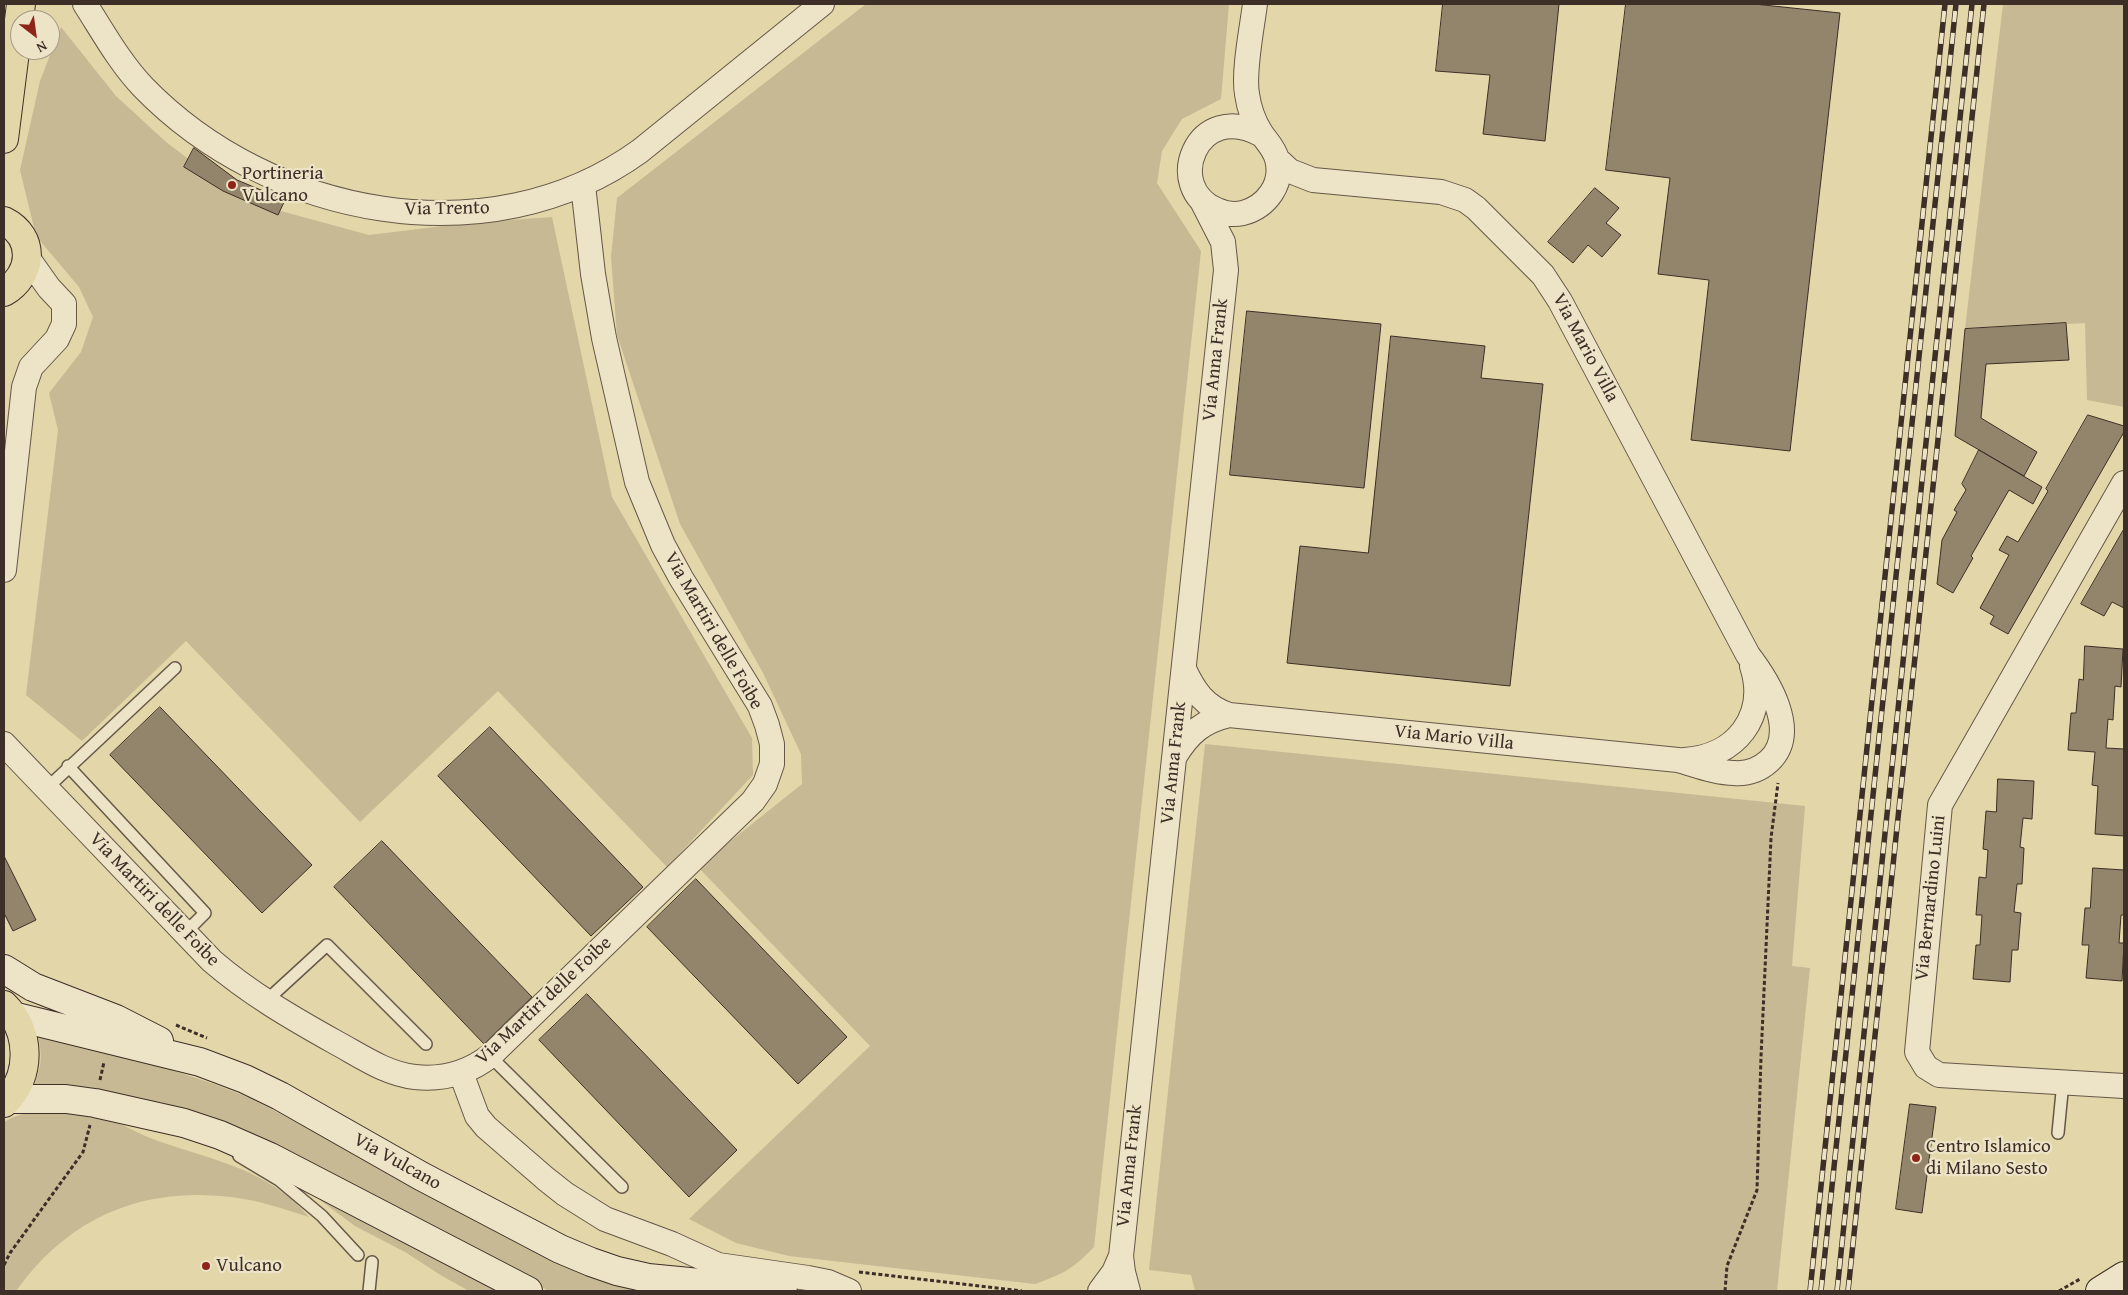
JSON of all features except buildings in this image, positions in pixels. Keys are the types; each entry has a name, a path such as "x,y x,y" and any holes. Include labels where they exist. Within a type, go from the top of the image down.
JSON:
{"main road":[{"path":"4,139 15,60"},
{"path":"4,221 19,232 25,244 17,276"},
{"path":"4,969 33,986 116,1019 200,1062"},
{"path":"6,1101 20,1078 25,1057 21,1032 8,1011"},
{"name":"Via Vulcano","path":"8,1011 108,1040 200,1062 245,1080 280,1096 421,1176 590,1262 648,1278 783,1291"},
{"path":"6,1101 66,1098 184,1123 220,1134 270,1156 528,1291"},
{"path":"2100,1291 2124,1276"}],"street":[{"name":"Via Trento","path":"84,6 135,78 176,117 234,157 260,171 333,198 368,206 445,213 473,212 510,207 547,198 616,169 822,4"},
{"path":"1255,4 1247,93 1255,123 1262,135 1272,146 1278,160 1278,175 1274,189 1260,205 1240,214 1226,214 1212,208 1201,200 1193,187 1190,173 1191,158 1197,145 1207,134 1235,125 1250,128 1262,135"},
{"path":"1216,130 1236,107 1244,94 1247,80"},
{"name":"Via Mario Villa","path":"1184,669 1191,685 1208,705 1229,715 1678,760 1733,773 1750,772 1763,766 1779,748 1782,735 1777,702 1770,686 1748,655 1560,301 1543,275 1476,208 1460,197 1441,192 1312,180 1290,171 1278,160"},
{"name":"Via Mario Villa","path":"1260,205 1289,186 1312,180"},
{"name":"Via Martiri delle Foibe","path":"4,744 185,933 230,977 266,1001 373,1064 395,1073 416,1077 440,1077 462,1073 477,1066 490,1056 753,801 765,784 772,764 772,744 760,706 681,578 650,516 637,482 604,338 593,274 583,184"},
{"name":"Via Anna Frank","path":"1201,200 1223,242 1226,270"},
{"name":"Via Anna Frank","path":"1128,1291 1121,1256 1226,270 1236,237 1260,205"},
{"path":"4,570 24,387 31,367 57,339 64,324 64,304 49,288 17,276"},
{"name":"Via Bernardino Luini","path":"2124,483 1940,805 1916,1052 1926,1067 1939,1075 2124,1086"},
{"name":"Via Mario Villa","path":"1678,760 1697,759 1719,752 1739,737 1747,725 1756,701 1757,688 1748,655"},
{"name":"Via Mario Villa","path":"1174,758 1185,740 1196,729 1210,721 1229,715"},
{"name":"Via Martiri delle Foibe","path":"462,1073 470,1101 477,1116 486,1127 565,1194 605,1219 672,1244 718,1265 808,1278 828,1282 849,1291"},
{"name":"Via Anna Frank","path":"1100,1291 1114,1272 1121,1256"}],"lane":[{"path":"46,789 68,766 175,668"},
{"path":"68,766 206,913 185,933"},
{"path":"266,1001 327,945 426,1044"},
{"path":"490,1056 622,1188"},
{"path":"2058,1133 2063,1082"},
{"path":"184,1123 279,1180 322,1216 358,1255"},
{"path":"369,1291 372,1262"}],"path":[{"path":"1725,1291 1726,1266 1757,1190 1771,838 1778,783"},
{"path":"4,1266 10,1254 83,1152 108,1040"}],"shaded area":[{"path":"866,4 1229,4 1221,99 1182,119 1162,151 1157,183 1201,251 1094,1247 1080,1261 1067,1270 1035,1284 789,1256 736,1243 689,1219 870,1046 698,867 802,784 801,754 763,673 680,524 617,335 611,257 617,198"},
{"path":"2003,4 2124,4 2124,407 2087,400 2085,323 1965,329"},
{"path":"61,27 116,96 166,142 244,201 369,235 468,223 552,217 612,497 752,738 753,775 667,867 498,691 360,822 186,641 82,741 26,695 58,430 49,393 81,352 93,317 79,287 36,236 20,170 40,81 48,60 60,60"},
{"path":"1205,744 1805,806 1792,966 1810,968 1777,1291 1195,1291 1191,1275 1149,1270"},
{"path":"38,1036 119,1055 172,1070 250,1098 549,1255 709,1291 549,1291 275,1148 33,1089 40,1063"},
{"path":"61,1108 113,1121 151,1139 240,1168 276,1188 309,1217 261,1203 231,1197 198,1195 167,1197 137,1203 109,1212 83,1226 59,1244 36,1266 16,1291 4,1291 4,1122 31,1112"},
{"path":"323,1197 500,1291 469,1291 405,1252 355,1226 320,1200"}],"railway":[{"path":"1810,1291 1945,4"},
{"path":"1821,1291 1956,4"},
{"path":"1837,1291 1972,4"},
{"path":"1848,1291 1984,4"}],"place":[{"name":"Portineria Vulcano","path":"232,185"},
{"name":"Centro Islamico di Milano Sesto","path":"1916,1158"},
{"name":"Vulcano","path":"206,1266"}]}
